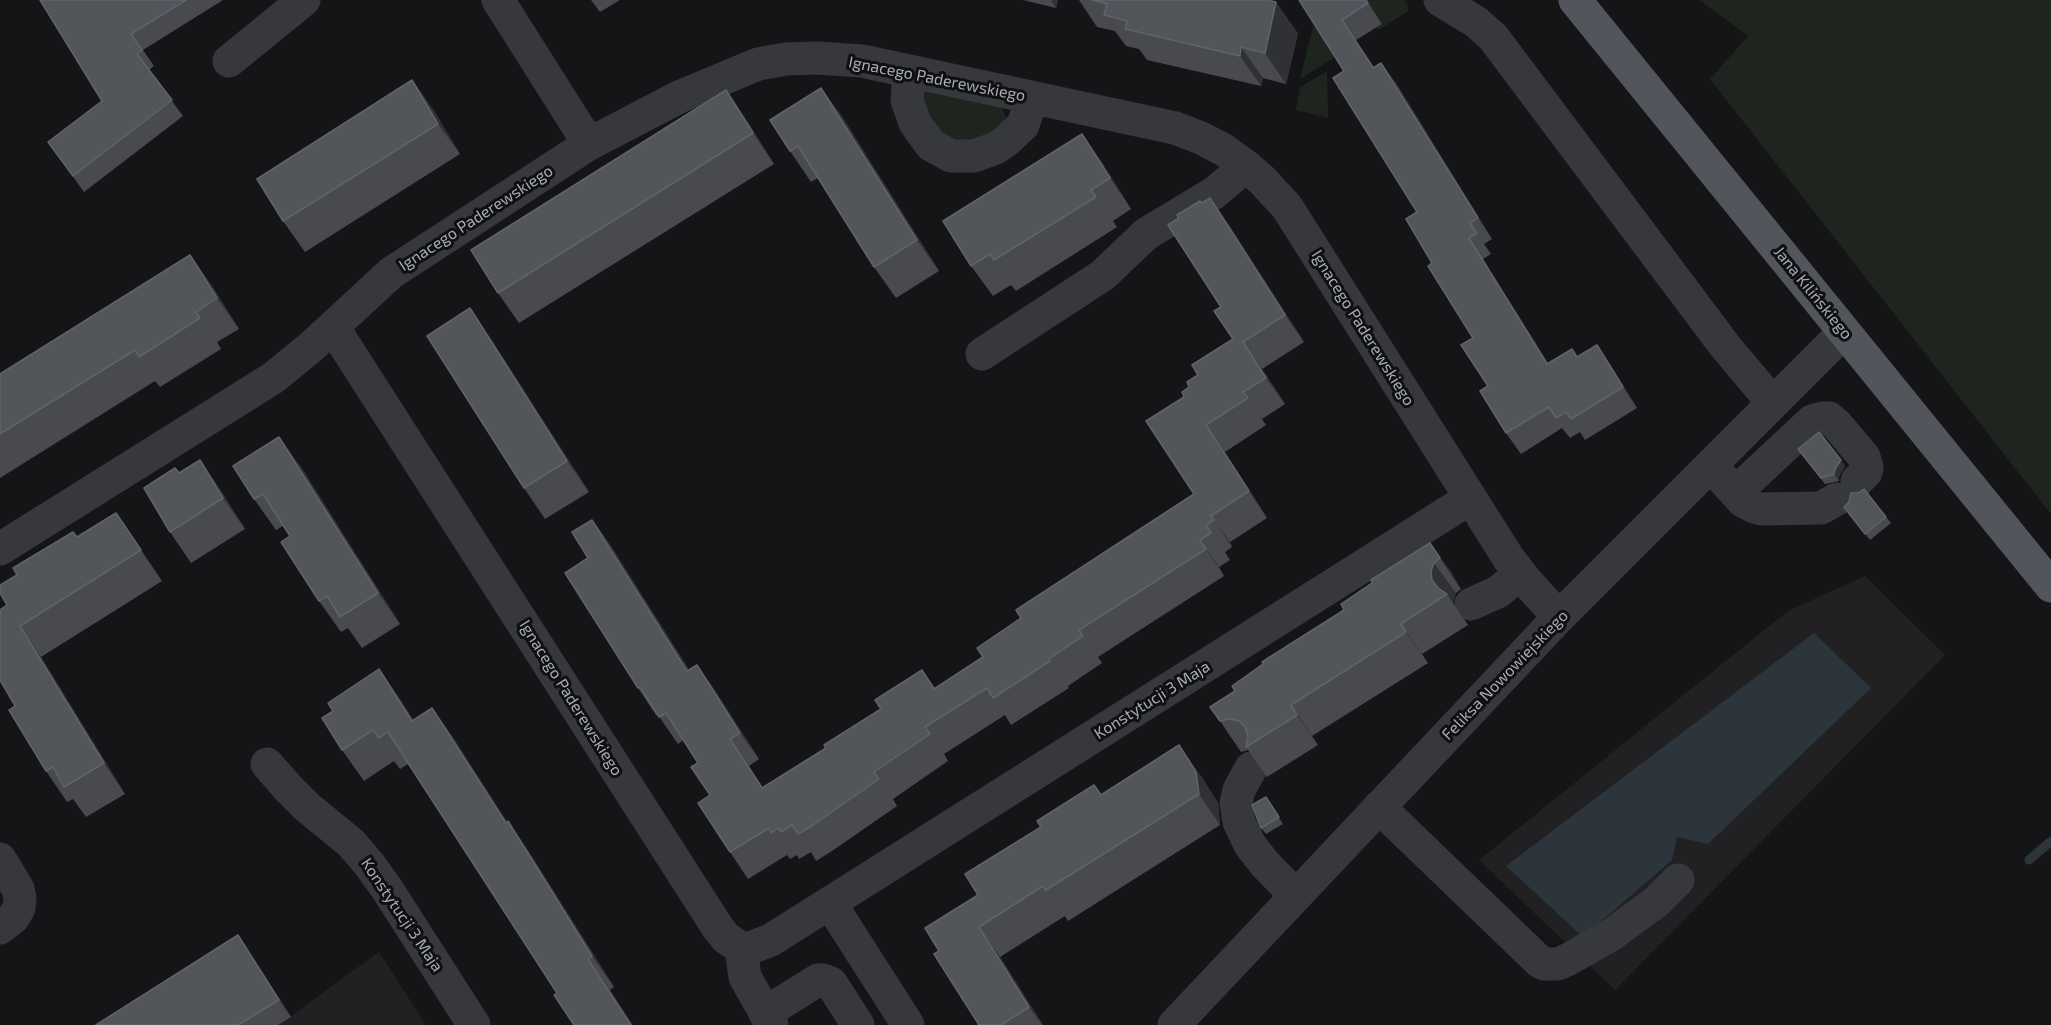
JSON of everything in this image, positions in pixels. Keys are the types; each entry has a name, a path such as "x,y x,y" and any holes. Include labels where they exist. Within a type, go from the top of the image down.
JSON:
{"main road":[{"name":"Jana Kilińskiego","path":"1575,0 2051,586"}],"street":[{"path":"229,61 303,0"},
{"path":"498,0 589,144"},
{"path":"1440,0 1476,22 1493,37 1713,329 1772,402"},
{"name":"Ignacego Paderewskiego","path":"0,549 273,378 400,267 589,144 671,101 758,64 786,59 817,58 862,61 1175,128 1217,146 1246,166 1276,194 1303,231 1469,499"},
{"path":"909,71 907,100 915,123 931,145 951,156 974,156 996,148 1006,141 1023,124 1032,98"},
{"path":"982,354 1103,274 1146,234 1214,193 1246,166"},
{"name":"Ignacego Paderewskiego","path":"333,327 718,928 726,938 741,948"},
{"name":"Feliksa Nowowiejskiego","path":"1174,1025 1559,617 1844,332"},
{"path":"1710,466 1736,492 1748,504 1761,509 1821,508 1847,490 1866,472 1867,467 1864,457 1837,425 1829,418 1823,418 1812,422 1736,492"},
{"path":"1469,499 1520,574 1559,617"},
{"name":"Konstytucji 3 Maja","path":"830,903 1469,499"},
{"path":"1471,604 1498,592 1520,574"},
{"name":"Konstytucji 3 Maja","path":"267,764 307,807 351,843 369,864 474,1025"},
{"path":"1251,768 1239,790 1236,803 1242,831 1265,864 1295,895"},
{"path":"1379,807 1544,964 1558,964 1611,935 1656,902 1678,880"},
{"path":"0,859 18,889 20,898 19,908 13,918 0,928"},
{"path":"858,1025 831,983 823,980 818,980 769,1019 745,977 741,948 761,945 830,903 908,1025"}],"shaded area":[{"path":"1367,0 1404,0 1408,11 1379,30 1377,27 1382,24"},
{"path":"1699,0 2051,0 2051,514 1710,79 1748,36"},
{"path":"1314,24 1335,57 1300,79"},
{"path":"1327,71 1328,118 1296,110 1300,87"},
{"path":"924,91 1001,105 1007,120 999,135 949,145 918,98"},
{"path":"1865,576 1945,655 1615,990 1479,860 1788,611"},
{"path":"1814,633 1871,688 1708,844 1677,837 1672,860 1583,937 1506,866"},
{"path":"379,952 426,1025 135,1025 250,953 291,1016"}],"building":[{"path":"40,0 186,0 131,34 142,50 137,54 172,100 73,176 48,142 102,101"},
{"path":"1092,0 1267,0 1276,2 1265,53 1241,47 1240,56 1125,29 1127,21 1104,15 1107,4"},
{"path":"1299,0 1366,0 1368,3 1342,20 1373,68 1381,63 1478,218 1470,223 1477,233 1469,238 1547,364 1572,349 1577,357 1597,345 1623,387 1571,419 1566,412 1556,418 1549,407 1506,433 1480,391 1488,386 1461,345 1473,338 1428,266 1432,263 1406,219 1417,212 1333,78 1344,71"},
{"path":"412,80 438,124 283,221 257,179"},
{"path":"821,88 917,240 874,267 798,146 790,151 770,120"},
{"path":"726,90 753,133 498,293 471,250"},
{"path":"1082,134 1110,178 1091,190 1096,197 994,260 990,254 971,266 943,221"},
{"path":"1210,198 1285,315 1243,342 1266,378 1243,392 1248,398 1206,425 1249,491 1211,516 1214,520 1206,525 1211,533 1200,540 1206,549 1079,630 1083,636 1049,659 1050,661 993,698 987,688 925,727 930,734 874,772 879,779 798,834 792,825 781,832 778,828 771,833 769,828 730,852 698,803 710,795 691,767 698,763 666,713 659,717 640,687 638,688 565,573 588,558 572,532 592,520 687,671 697,665 740,733 730,739 762,788 826,748 824,745 881,709 875,700 922,670 934,689 983,657 977,648 1021,618 1016,610 1194,494 1146,421 1184,397 1182,392 1189,387 1187,382 1198,375 1192,365 1233,339 1214,311 1221,307 1168,225 1179,218 1177,215 1200,201 1202,203"},
{"path":"190,255 217,298 196,312 200,318 139,357 135,350 0,434 0,374"},
{"path":"470,308 567,461 524,488 427,336"},
{"path":"1819,432 1841,460 1834,474 1821,478 1798,449"},
{"path":"279,437 378,593 340,617 327,596 319,601 281,542 290,536 263,494 254,499 233,466"},
{"path":"200,460 223,498 170,532 144,488 175,468 179,473"},
{"path":"1864,489 1886,517 1865,534 1844,507 1849,502 1851,493 1858,493"},
{"path":"116,513 141,550 20,626 104,763 64,787 53,767 46,771 9,710 15,706 0,680 0,610 7,605 0,593 0,585 17,575 13,568 73,532 77,537"},
{"path":"1430,543 1440,558 1434,563 1431,571 1432,580 1447,594 1401,624 1406,632 1291,705 1297,715 1246,747 1248,736 1245,727 1239,721 1230,719 1220,721 1210,707 1235,691 1232,686 1263,664 1262,662 1344,610 1341,604 1372,583 1371,580"},
{"path":"379,669 412,721 432,708 506,823 508,821 592,956 588,959 631,1025 574,1025 554,995 557,993 388,732 379,738 373,730 342,750 322,718 333,711 328,703"},
{"path":"1179,745 1196,772 1199,794 1046,890 1043,886 979,927 1029,1007 1001,1025 979,1025 934,954 939,951 925,928 978,895 965,874 1041,827 1037,821 1094,785 1101,795"},
{"path":"1266,797 1279,817 1261,828 1252,805"},
{"path":"238,935 279,1000 238,1025 96,1025"}],"waterway":[{"path":"2029,860 2051,841"}]}
